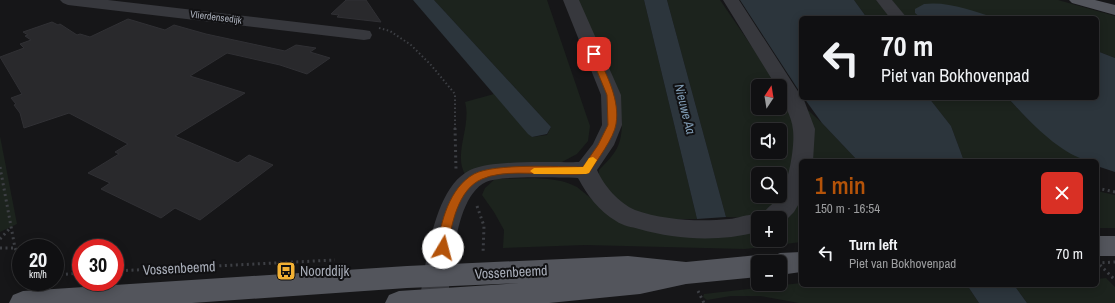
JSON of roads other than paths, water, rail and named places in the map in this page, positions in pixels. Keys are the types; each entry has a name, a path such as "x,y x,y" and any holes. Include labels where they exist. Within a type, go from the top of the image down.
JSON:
{"main road":[{"path":"1077,0 1115,10"},
{"path":"787,263 799,262"},
{"name":"Vossenbeemd","path":"23,303 435,293 640,283 692,282 751,268"},
{"name":"Vossenbeemd","path":"399,303 435,293"}],"street":[{"name":"Vlierdensedijk","path":"68,0 371,32"},
{"path":"156,10 172,0"},
{"path":"571,0 611,95 612,125 603,145 586,170"},
{"path":"731,0 794,100 804,129 802,159"},
{"path":"884,0 897,16"},
{"path":"435,293 446,228 457,197 463,189 478,176 499,171 586,170"},
{"path":"586,170 592,184 612,206 624,215 655,225 698,230 736,228 751,225"},
{"path":"781,211 786,206 794,192 799,173"}],"water":[{"path":"413,0 434,0 551,127 547,134 532,137 528,134"},
{"name":"Nieuwe Aa","path":"644,0 667,0 726,217 697,219"},
{"path":"740,0 854,0 866,16 799,16 799,91"},
{"path":"933,3 951,5 989,16 919,16 915,13 915,9 924,4"},
{"path":"1099,52 1115,58 1115,172 1099,167 1099,159 1081,159 1074,156 1043,134 1010,100 1099,100"},
{"path":"805,100 931,100 951,126 963,159 856,159 822,123"},
{"path":"968,287 1015,287 1027,303 979,303"}],"place":[{"name":"Noorddijk","path":"286,271"}]}
